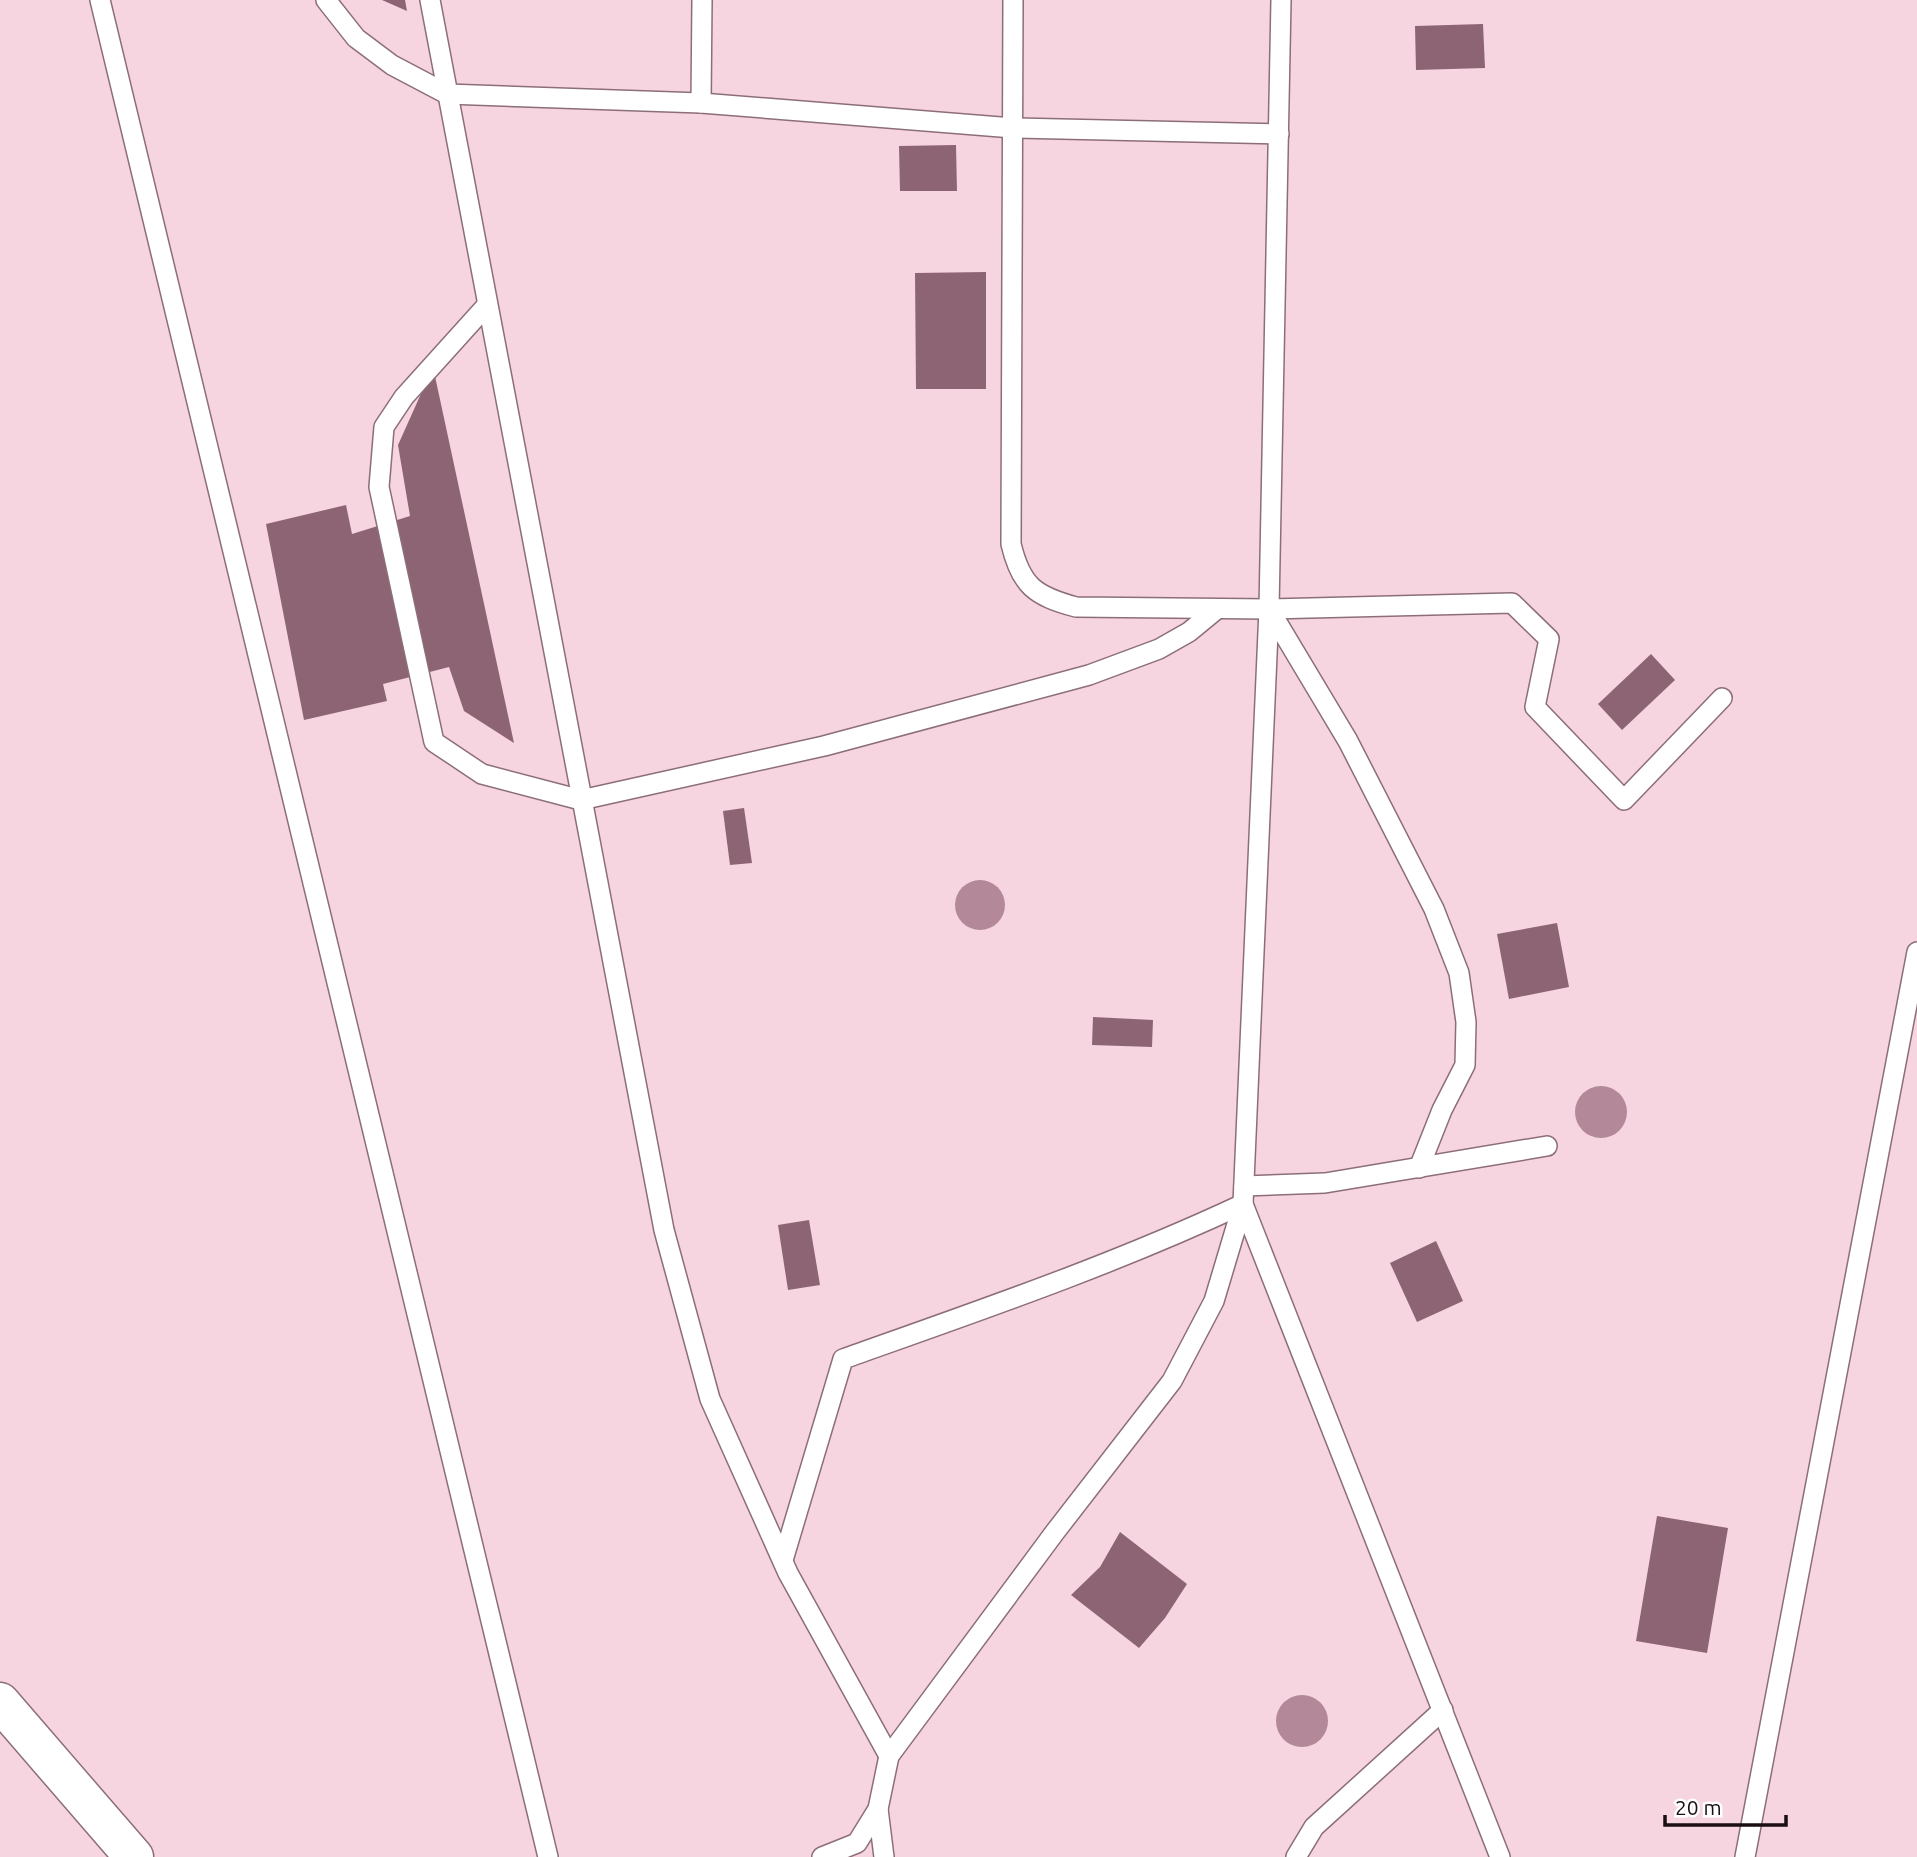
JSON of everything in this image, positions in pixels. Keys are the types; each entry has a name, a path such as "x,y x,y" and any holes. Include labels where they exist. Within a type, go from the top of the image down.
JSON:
{"street":[{"path":"0,1702 134,1857"}],"lane":[{"path":"100,0 548,1857"},
{"path":"326,0 356,38 392,65 447,94 701,103 1013,128 1279,134"},
{"path":"430,0 664,1230 710,1399 783,1560 889,1756"},
{"path":"701,103 702,0"},
{"path":"1013,0 1011,544 1017,569 1033,589 1049,600 1076,607 1269,609 1512,603 1549,639 1535,707 1624,800 1722,698"},
{"path":"884,1857 878,1808 889,1756 1055,1532 1172,1381 1214,1301 1244,1195 1269,609 1281,0"},
{"path":"486,305 404,397 384,428 379,487 434,742 482,774 581,800 824,746 1089,675 1159,649 1189,632 1217,609"},
{"path":"1269,609 1348,741 1434,909 1459,973 1466,1021 1465,1066 1442,1111 1419,1168"},
{"path":"1745,1857 1917,952"},
{"path":"783,1560 843,1359 1069,1279 1174,1237 1244,1195 1547,1146"},
{"path":"1244,1195 1500,1857"},
{"path":"1296,1857 1314,1826 1443,1710"},
{"path":"822,1857 857,1843 878,1808"}],"shaded area":[{"path":"970,881 990,881 1004,895 1004,915 990,929 970,929 956,915 956,895"},
{"path":"1601,1086 1611,1088 1619,1094 1625,1102 1625,1122 1619,1130 1611,1136 1601,1138 1591,1136 1583,1130 1577,1122 1575,1112 1577,1102 1583,1094 1591,1088"},
{"path":"1302,1695 1312,1697 1320,1703 1326,1711 1326,1731 1320,1739 1312,1745 1302,1747 1292,1745 1284,1739 1278,1731 1276,1721 1278,1711 1284,1703 1292,1697"}],"building":[{"path":"382,0 405,0 407,11"},
{"path":"1483,24 1485,68 1416,70 1415,26"},
{"path":"956,145 957,191 900,191 899,146"},
{"path":"986,272 986,389 916,389 915,273"},
{"path":"433,367 514,743 464,711 449,667 383,684 387,701 304,720 266,524 346,505 352,534 410,516 398,445"},
{"path":"1651,654 1675,680 1622,730 1598,704"},
{"path":"744,808 752,863 730,865 723,811"},
{"path":"1557,923 1569,987 1509,999 1497,934"},
{"path":"1093,1017 1153,1020 1152,1047 1092,1045"},
{"path":"809,1220 820,1285 788,1290 778,1225"},
{"path":"1436,1241 1463,1301 1417,1322 1390,1263"},
{"path":"1657,1516 1728,1528 1707,1653 1636,1641"},
{"path":"1120,1532 1187,1584 1165,1618 1139,1648 1071,1595 1100,1567"}]}
